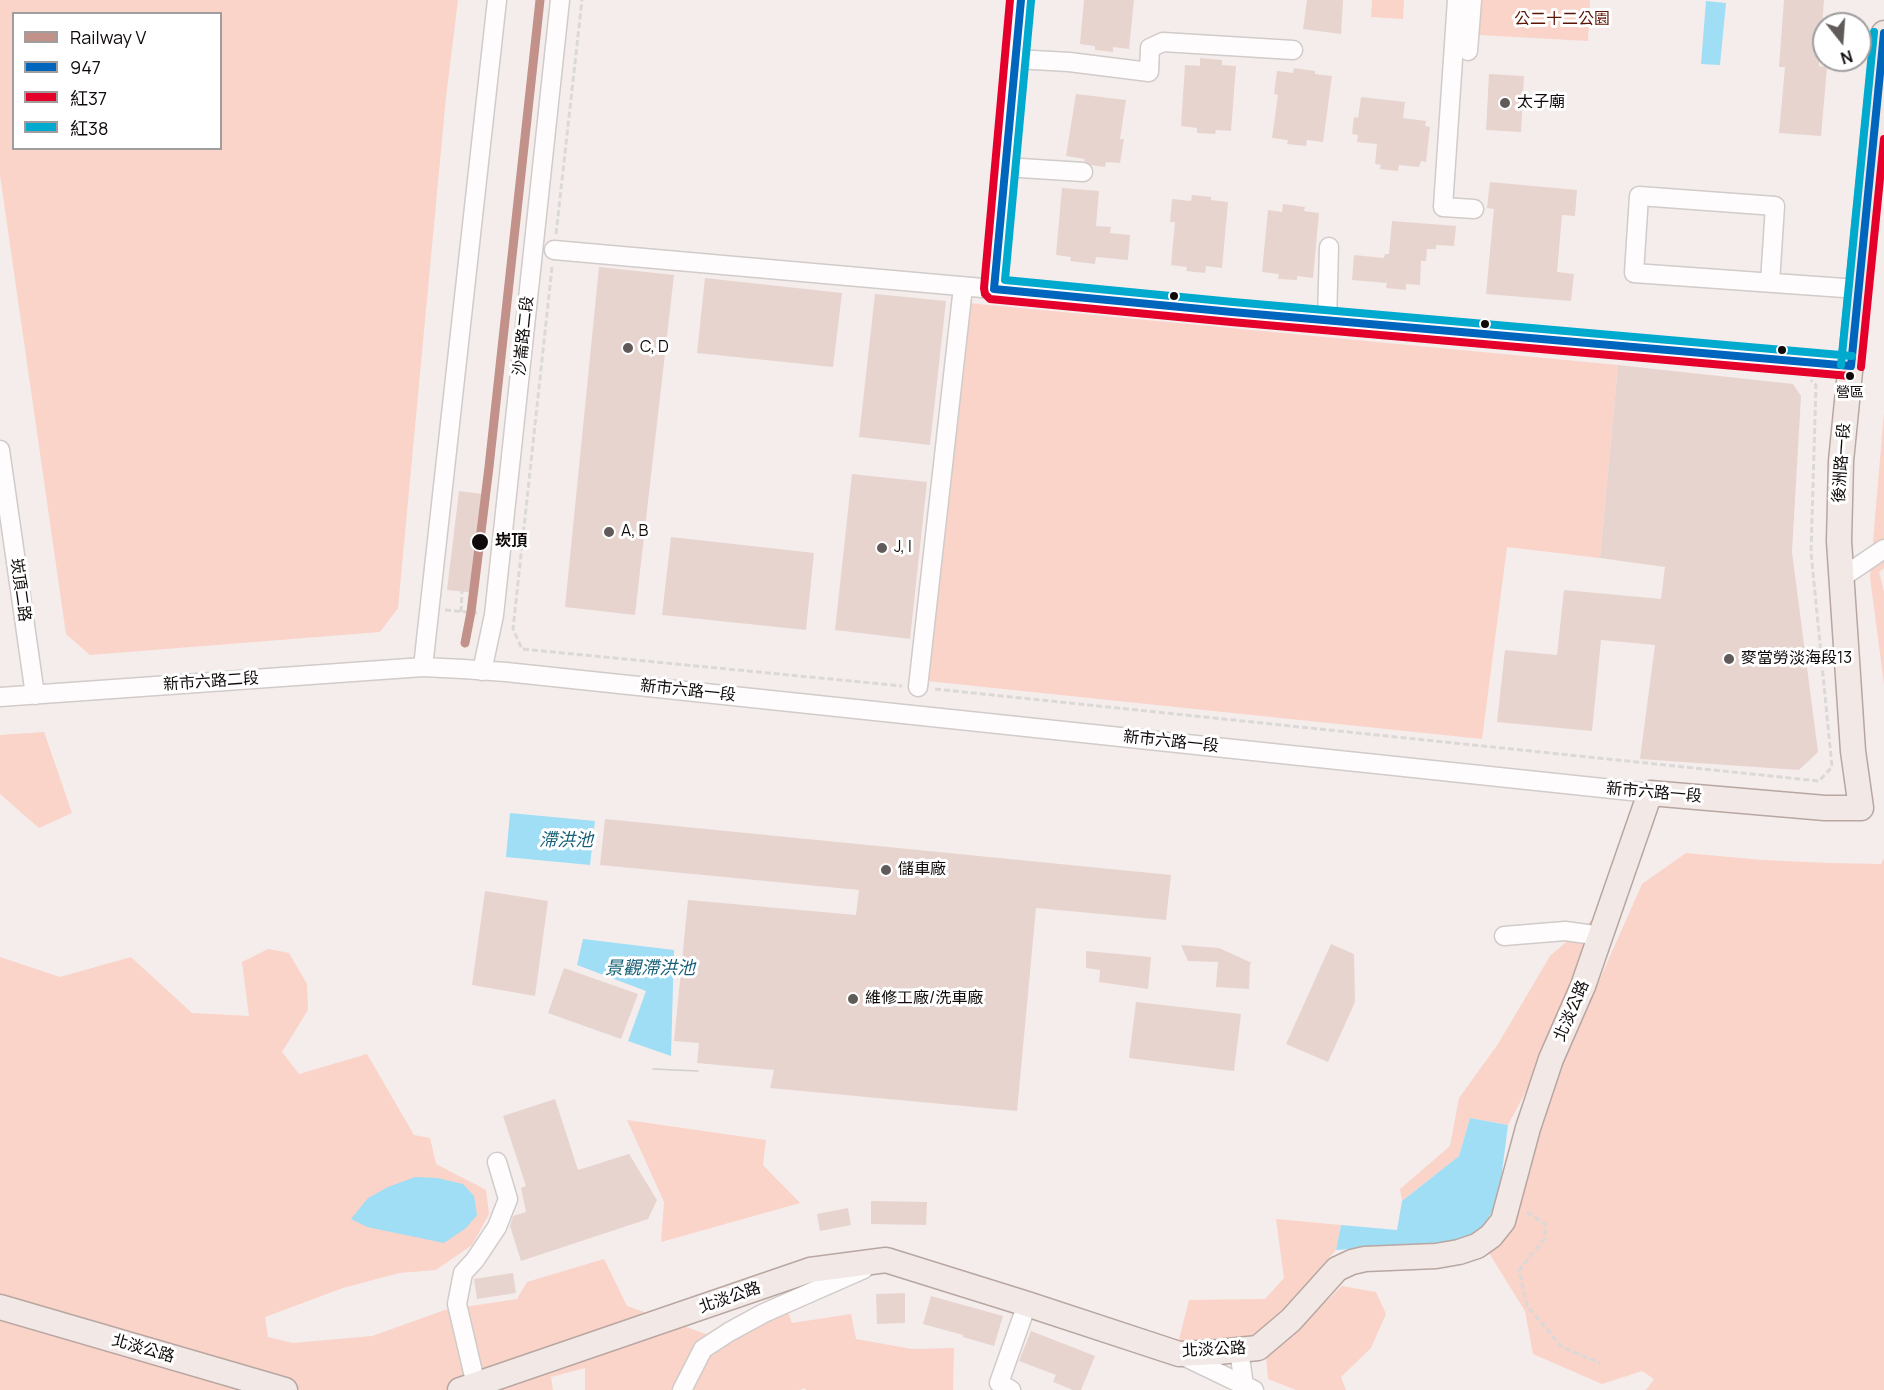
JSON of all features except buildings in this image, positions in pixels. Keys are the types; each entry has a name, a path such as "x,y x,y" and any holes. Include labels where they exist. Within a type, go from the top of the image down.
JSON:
{"main road":[{"name":"後洲路一段","path":"1853,751 1839,540 1841,461 1884,33"},
{"name":"新市六路一段","path":"1650,793 1825,808 1862,808 1853,751"},
{"name":"北淡公路","path":"468,1388 810,1270 886,1260 1179,1354 1258,1348 1291,1320 1336,1269 1365,1258 1436,1256 1477,1246 1491,1236 1503,1221 1528,1128 1551,1059 1602,936 1650,793"},
{"name":"北淡公路","path":"0,1307 285,1390"}],"street":[{"path":"423,668 497,0"},
{"name":"沙崙路二段","path":"482,671 494,615 560,0"},
{"path":"994,290 1021,0"},
{"path":"1457,0 1443,207 1474,209"},
{"path":"1468,51 1472,0"},
{"path":"1016,58 1149,72 1150,48 1163,42 1293,50"},
{"path":"1005,167 1083,172"},
{"path":"1770,282 1775,206 1639,196 1634,273 1858,289"},
{"path":"1327,321 1329,248"},
{"path":"554,250 1327,321 1851,366"},
{"path":"918,687 963,287"},
{"name":"崁頂二路","path":"0,450 35,695"},
{"path":"1841,578 1884,549"},
{"name":"新市六路二段","path":"0,697 423,668"},
{"name":"新市六路一段","path":"423,668 529,674 1650,793"},
{"path":"1504,936 1565,931 1602,936"},
{"path":"468,1388 457,1304 463,1273 475,1260 497,1227 508,1199 497,1162"},
{"path":"682,1390 702,1349 764,1313 832,1281 886,1260"},
{"path":"1011,1390 999,1383 1027,1304"},
{"path":"1239,1350 1249,1388"},
{"path":"1179,1354 1249,1388"}],"path":[{"path":"582,0 513,628 522,649 918,687 1819,781 1832,766 1811,552 1816,385 1809,378"},
{"path":"461,612 462,591"},
{"path":"429,609 494,615"},
{"path":"1509,1198 1545,1224 1545,1238 1519,1270 1527,1306 1562,1347 1600,1363"}],"green space":[{"path":"0,0 458,0 446,97 398,608 380,632 90,655 66,634 0,175"},
{"path":"1372,0 1404,0 1403,19 1371,17"},
{"name":"公二十二公園","path":"1477,0 1590,0 1588,41 1479,35 1475,25"},
{"path":"968,303 1618,365 1600,558 1507,547 1482,739 927,681"},
{"path":"1884,412 1884,568 1879,572 1884,592 1884,684 1870,577"},
{"path":"44,732 72,813 39,828 0,794 0,735"},
{"path":"1686,853 1829,863 1881,864 1884,859 1884,1390 1646,1390 1654,1379 1642,1371 1602,1384 1533,1354 1525,1311 1489,1253 1518,1209 1531,1169 1538,1127 1557,1076 1642,884"},
{"path":"1594,918 1580,970 1523,1097 1508,1125 1470,1118 1459,1156 1402,1201 1400,1189 1450,1146 1459,1098 1498,1044 1550,956"},
{"path":"268,949 289,953 307,984 308,1010 282,1052 299,1074 367,1054 414,1135 430,1138 436,1164 486,1190 489,1214 472,1245 436,1270 399,1273 343,1288 265,1317 268,1337 293,1343 372,1336 445,1310 517,1299 527,1282 604,1259 627,1306 706,1334 787,1309 792,1323 851,1314 856,1339 912,1349 954,1348 953,1390 806,1390 805,1388 799,1390 585,1390 585,1368 551,1377 553,1390 0,1390 0,957 60,977 131,957 192,1013 249,1016 242,962"},
{"path":"627,1120 766,1140 763,1165 800,1203 661,1242 664,1202"},
{"path":"1276,1219 1341,1225 1336,1250 1264,1330 1241,1343 1178,1344 1189,1300 1265,1299 1284,1278"},
{"path":"1342,1286 1376,1292 1386,1314 1371,1348 1341,1377 1346,1390 1296,1390 1268,1379 1266,1356 1296,1331"}],"water":[{"path":"1706,1 1726,3 1720,65 1701,64"},
{"name":"滯洪池","path":"510,813 595,821 590,865 506,857"},
{"name":"景觀滯洪池","path":"583,939 674,950 671,1056 628,1041 646,991 577,965"},
{"path":"1470,1118 1508,1125 1498,1203 1476,1236 1466,1242 1336,1250 1341,1225 1397,1230 1402,1201 1459,1156"},
{"path":"415,1177 437,1178 463,1184 474,1196 477,1215 466,1228 444,1243 367,1227 351,1219 368,1198 388,1187"}],"tram line":[{"path":"653,1069 698,1071"}],"rail line":[{"name":"V","path":"465,643 489,467 540,0"}],"transit line":[{"name":"紅37","path":"1010,0 984,288 985,294 990,299 1850,376"},
{"name":"947","path":"1021,0 994,289 1851,366"},
{"name":"紅38","path":"1031,1 1005,280 1852,356"},
{"name":"紅38","path":"1841,365 1874,32"},
{"name":"947","path":"1851,366 1884,33"},
{"name":"紅37","path":"1861,367 1884,139"}],"place":[{"name":"太子廟","path":"1505,103"},
{"name":"C, D","path":"628,348"},
{"name":"營區","path":"1850,376"},
{"name":"A, B","path":"609,532"},
{"name":"崁頂","path":"480,542"},
{"name":"J, I","path":"882,548"},
{"name":"麥當勞淡海段13","path":"1729,659"},
{"name":"儲車廠","path":"886,870"},
{"name":"維修工廠/洗車廠","path":"853,999"}]}
